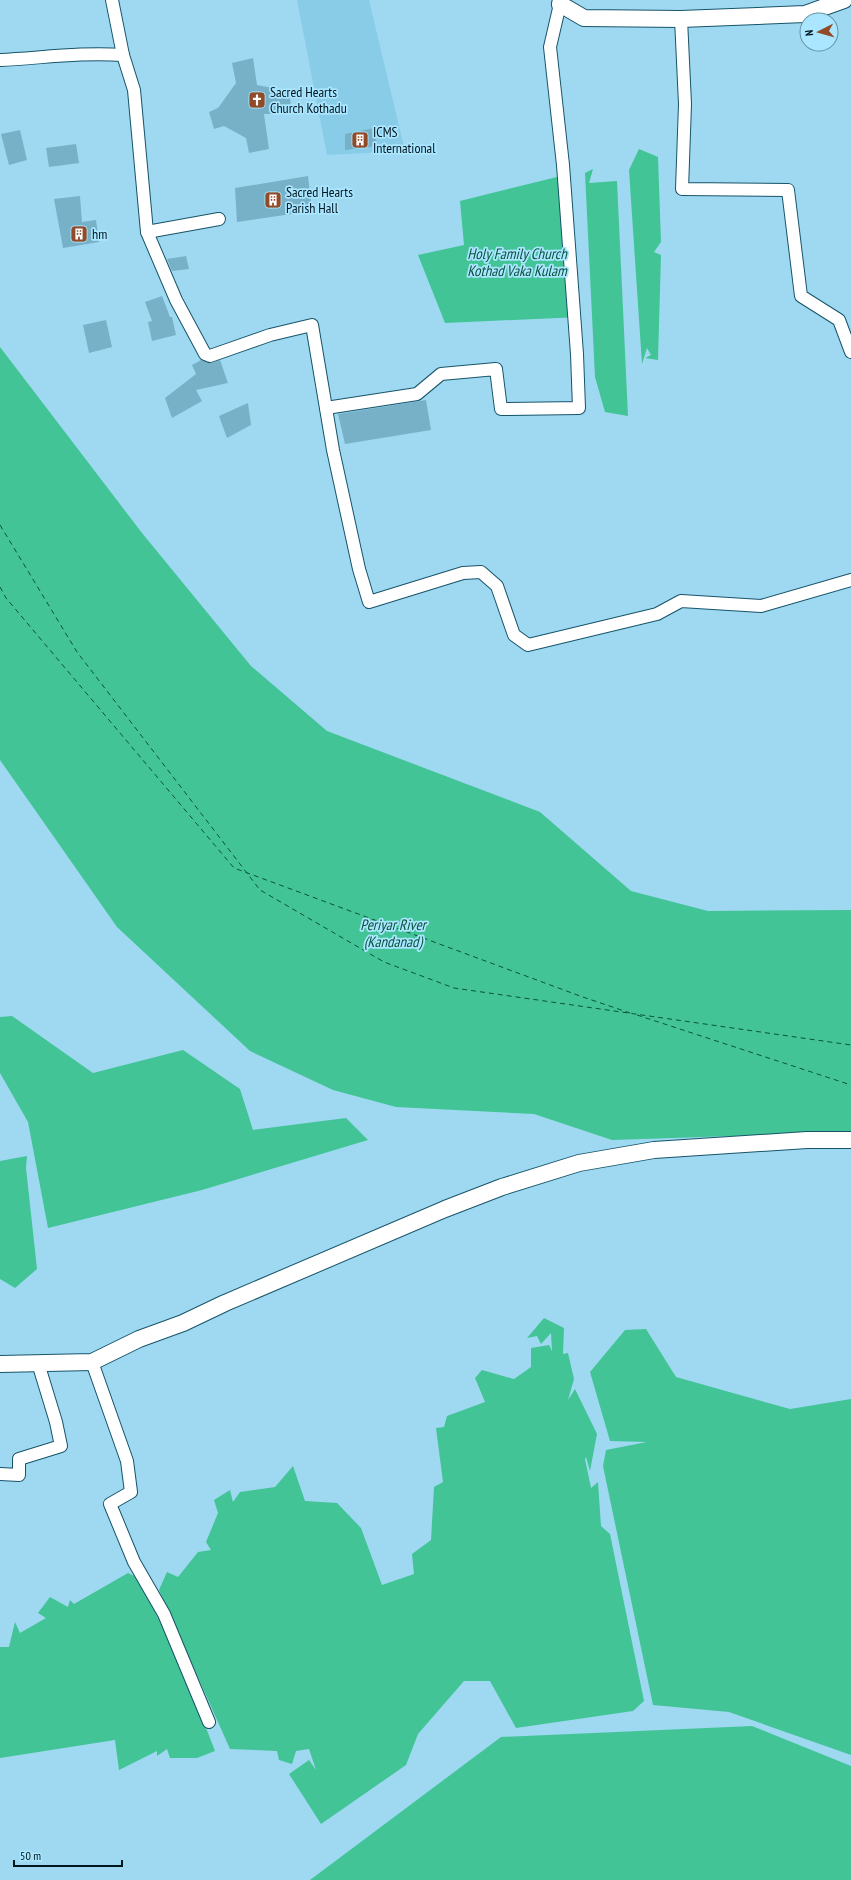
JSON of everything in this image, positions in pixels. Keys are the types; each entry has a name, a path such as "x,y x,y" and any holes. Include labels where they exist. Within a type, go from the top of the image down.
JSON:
{"street":[{"path":"112,0 123,55 134,90 147,232 176,300 205,354 210,356 270,335 312,325 326,408 359,569 368,602 463,573 481,572 497,586 514,635 528,645 658,614 681,601 761,606 851,580"},
{"path":"326,408 417,394 441,374 496,369 501,410 579,408 577,354 563,165 550,47 560,2 584,18 681,19 805,14 844,0"},
{"path":"681,19 684,104 682,189 788,190 801,296 839,320 851,352"},
{"path":"0,60 50,58 94,53 123,55"},
{"path":"147,232 219,219"},
{"path":"0,1364 92,1362 139,1339 183,1323 445,1209 502,1187 579,1163 654,1150 807,1140 851,1140"},
{"path":"92,1362 127,1461 131,1492 110,1504 134,1562 164,1614 209,1722"},
{"path":"0,1474 19,1475 19,1459 61,1446 56,1422 38,1363"}],"shaded area":[{"path":"297,0 369,0 405,151 327,155"}],"water":[{"path":"639,149 658,157 661,242 654,252 661,255 658,360 645,358 651,355 647,348 642,364 629,170"},
{"path":"593,169 589,183 617,181 628,416 605,412 595,377 585,173"},
{"name":"Holy Family Church Kothad Vaka Kulam","path":"565,175 580,317 445,323 418,255 464,245 460,201"},
{"name":"Periyar River (Kandanad)","path":"0,347 142,533 251,666 327,731 540,812 631,891 708,911 851,910 851,1132 612,1140 534,1114 396,1107 333,1090 250,1051 117,927 0,760"},
{"path":"12,1016 93,1073 183,1050 240,1089 253,1130 346,1118 368,1140 202,1190 48,1228 28,1122 0,1073 0,1017"},
{"path":"27,1156 26,1168 37,1269 15,1288 0,1279 0,1161"},
{"path":"544,1318 564,1328 563,1354 568,1353 574,1379 568,1400 575,1389 597,1434 590,1471 586,1457 585,1459 591,1488 598,1482 601,1526 610,1534 644,1701 633,1711 516,1728 490,1681 464,1681 418,1734 406,1765 321,1824 289,1774 309,1760 316,1770 309,1749 296,1751 292,1764 279,1760 277,1751 230,1749 159,1590 167,1572 178,1577 198,1552 211,1550 206,1542 218,1513 214,1500 230,1490 233,1502 240,1492 275,1487 293,1466 305,1501 337,1503 361,1528 382,1585 414,1574 412,1554 431,1540 434,1487 443,1482 436,1428 444,1427 447,1416 485,1402 475,1378 482,1370 514,1379 531,1367 531,1348 549,1345 552,1351 551,1333 541,1344 537,1336 527,1338"},
{"path":"646,1329 676,1377 790,1409 851,1399 851,1755 729,1712 653,1705 603,1466 606,1450 647,1442 610,1441 590,1372 625,1330"},
{"path":"128,1573 139,1578 187,1679 215,1751 197,1758 170,1758 167,1749 157,1756 157,1751 119,1770 115,1740 0,1758 0,1647 9,1647 15,1622 20,1633 46,1618 38,1613 50,1597 68,1607 70,1600 74,1604"},
{"path":"752,1726 851,1766 851,1880 310,1880 501,1737"}],"building":[{"name":"Sacred Hearts Church Kothadu","path":"253,58 257,85 289,91 292,114 264,114 269,149 249,153 246,138 224,126 214,129 209,112 218,108 236,83 232,63"},
{"name":"ICMS International","path":"374,128 377,146 345,150 345,134"},
{"path":"20,130 27,160 9,165 1,134"},
{"path":"76,144 79,163 49,167 46,148"},
{"name":"Sacred Hearts Parish Hall","path":"308,176 312,211 237,222 235,188"},
{"path":"80,196 82,222 96,220 99,242 63,248 54,199"},
{"path":"186,256 189,269 172,271 167,259"},
{"path":"162,296 170,317 172,317 176,335 152,341 148,322 152,321 145,302"},
{"path":"106,320 112,347 89,353 83,325"},
{"path":"201,360 212,363 220,360 228,383 196,390 202,401 172,418 165,398 196,374 192,365"},
{"path":"426,400 431,430 345,444 338,414"},
{"path":"248,403 251,425 227,438 219,416"}],"ferry route":[{"path":"0,525 77,652 260,890 384,962 454,988 851,1045"},
{"path":"0,587 6,598 234,868 580,996 630,1013"},
{"path":"637,1015 851,1085"}],"place":[{"name":"Sacred Hearts Church Kothadu","path":"257,100"},
{"name":"ICMS International","path":"360,140"},
{"name":"Sacred Hearts Parish Hall","path":"273,200"},
{"name":"hm","path":"79,234"}]}
